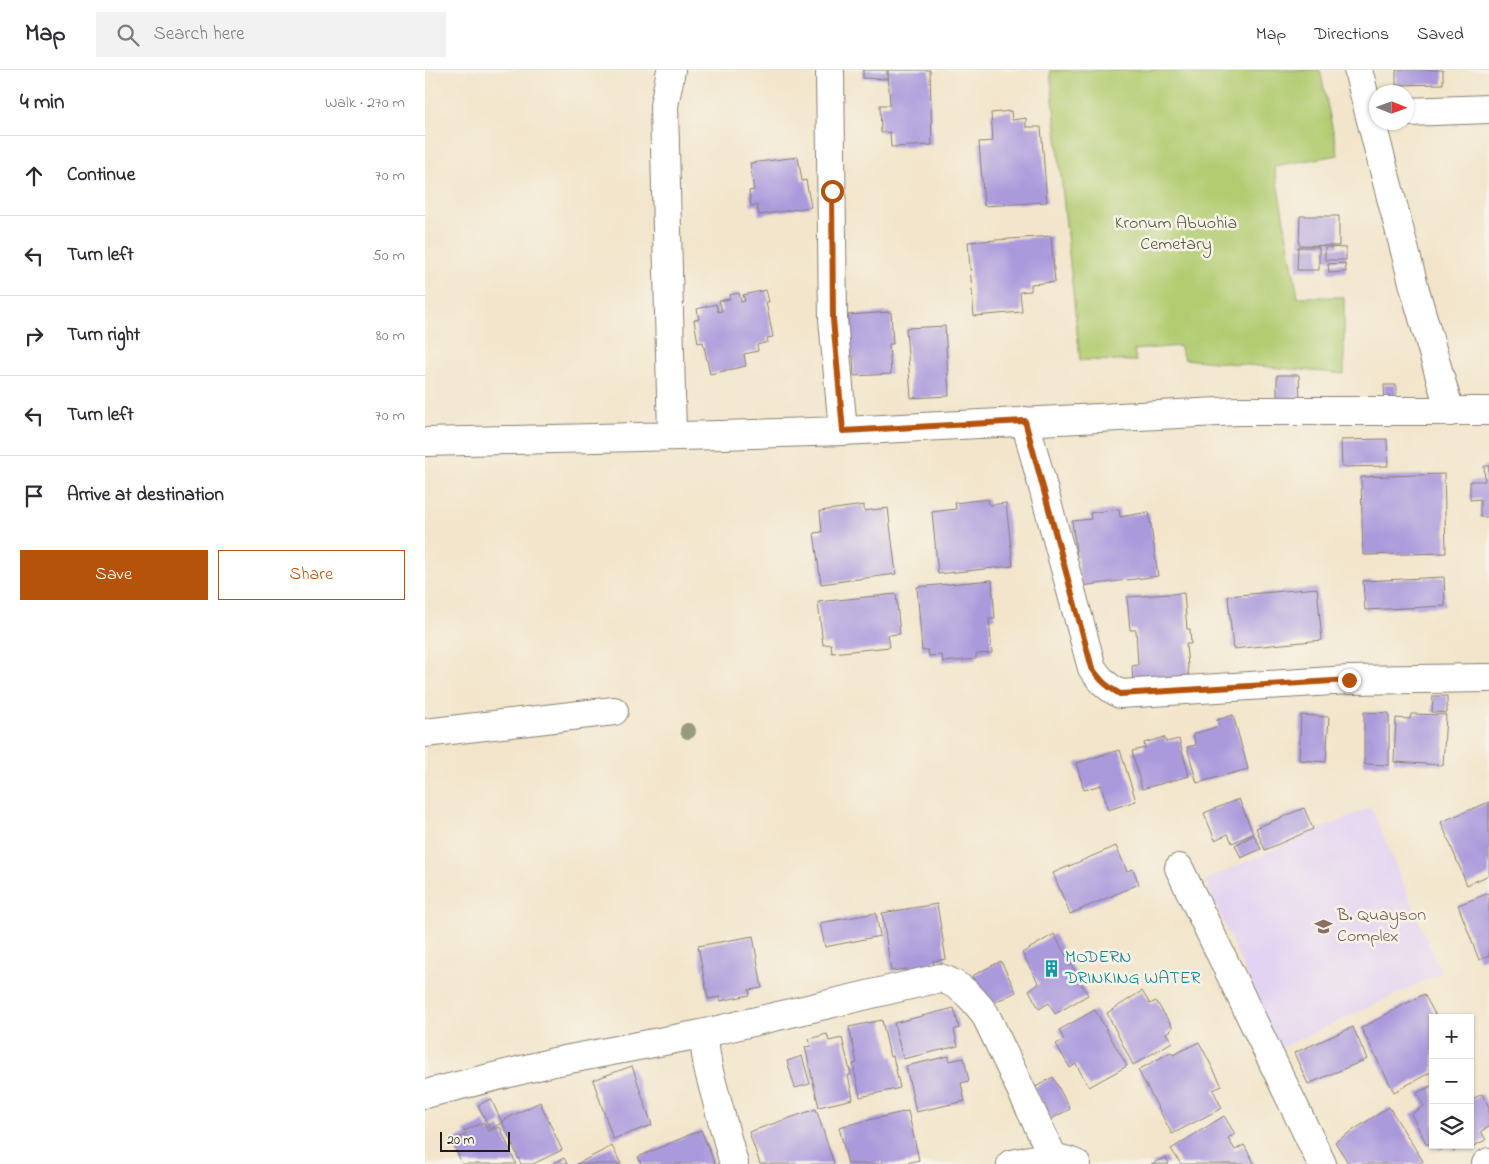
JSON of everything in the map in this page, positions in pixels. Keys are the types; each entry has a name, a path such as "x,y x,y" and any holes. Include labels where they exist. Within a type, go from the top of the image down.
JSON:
{"street":[{"path":"671,70 664,106 672,436"},
{"path":"829,70 833,319 843,431"},
{"path":"1358,70 1369,102"},
{"path":"1414,112 1489,109"},
{"path":"1377,130 1415,290 1450,412"},
{"path":"425,442 843,431 1238,411 1489,411"},
{"path":"1025,421 1092,668 1107,686 1120,694 1349,680 1489,678"},
{"path":"425,733 614,711"},
{"path":"1179,868 1322,1164"},
{"path":"425,1094 554,1062 701,1034 940,978 961,988 973,998 985,1014 1065,1160"},
{"path":"701,1034 708,1068 735,1164"},
{"path":"1011,1164 1038,1158 1065,1160"}],"shaded area":[{"name":"B. Quayson Complex","path":"1371,807 1441,973 1279,1049 1205,880"}],"green space":[{"name":"Kronum Abuohia Cemetary","path":"1050,70 1320,70 1338,155 1274,166 1298,297 1344,297 1344,374 1184,359 1179,346 1134,350 1136,361 1080,360"}],"building":[{"path":"863,70 887,70 887,79 863,78"},
{"path":"888,70 930,70 932,145 891,147 890,132 881,133 880,105 890,105"},
{"path":"1396,70 1443,70 1443,84 1396,85"},
{"path":"1011,111 1012,120 1026,118 1026,127 1041,127 1047,202 984,206 979,142 993,141 991,113"},
{"path":"798,157 802,181 806,180 811,207 759,215 757,205 751,206 749,191 754,190 750,163"},
{"path":"1300,216 1339,216 1339,246 1299,245"},
{"path":"1051,236 1055,282 1031,284 1031,291 1020,292 1022,312 974,316 968,242"},
{"path":"1298,247 1319,247 1319,270 1297,270"},
{"path":"1325,247 1346,248 1346,260 1325,260"},
{"path":"1345,263 1346,272 1329,273 1328,264"},
{"path":"766,290 769,302 766,302 773,337 767,338 768,342 757,345 758,351 744,354 746,366 710,374 703,342 698,343 694,320 699,319 697,309 716,304 718,312 722,311 719,301 730,299 729,295 739,293 741,302 745,301 743,295"},
{"path":"891,312 893,344 889,344 891,374 854,376 853,356 843,357 842,333 848,332 848,315"},
{"path":"945,326 949,396 911,398 906,328"},
{"path":"1277,375 1299,375 1300,399 1277,399"},
{"path":"1384,385 1396,385 1396,402 1385,402"},
{"path":"1387,439 1388,466 1342,467 1341,440"},
{"path":"1484,466 1489,466 1489,517 1480,517 1480,499 1470,500 1470,481 1485,481"},
{"path":"1444,474 1446,553 1363,555 1361,477"},
{"path":"988,499 989,505 1006,503 1013,566 938,574 932,512 956,509 955,503"},
{"path":"864,505 864,511 888,508 896,574 821,584 814,533 822,532 820,511"},
{"path":"1119,509 1120,517 1149,512 1158,576 1081,586 1072,521 1091,519 1090,513"},
{"path":"1444,577 1445,606 1365,610 1363,581"},
{"path":"992,580 995,619 989,619 992,653 976,654 976,659 943,662 942,655 929,656 928,650 922,651 917,587"},
{"path":"1317,588 1322,640 1233,649 1228,596"},
{"path":"1184,593 1187,629 1190,629 1191,644 1186,644 1189,679 1133,683 1132,666 1138,665 1136,630 1130,630 1127,597"},
{"path":"896,594 900,634 888,635 890,647 832,653 831,644 823,645 818,602"},
{"path":"1433,696 1447,696 1447,713 1432,712"},
{"path":"1364,712 1389,713 1389,765 1364,764"},
{"path":"1411,714 1446,715 1443,765 1394,762 1396,718 1410,719"},
{"path":"1233,715 1248,769 1197,783 1187,747 1196,745 1193,734 1219,726 1217,720"},
{"path":"1301,715 1329,717 1326,762 1299,760"},
{"path":"1164,737 1166,742 1179,739 1189,776 1142,789 1132,751 1145,748 1144,743"},
{"path":"1120,750 1136,801 1108,810 1101,785 1084,790 1076,763"},
{"path":"1239,799 1253,834 1232,843 1228,834 1215,840 1204,813"},
{"path":"1489,802 1489,875 1467,885 1441,822"},
{"path":"1304,808 1313,829 1265,850 1256,828"},
{"path":"1254,835 1261,849 1241,858 1235,845"},
{"path":"1116,846 1127,871 1133,869 1139,884 1070,914 1053,873"},
{"path":"1489,893 1489,956 1479,960 1458,905"},
{"path":"937,904 946,959 933,961 935,971 908,976 907,969 891,971 882,913"},
{"path":"876,913 880,936 825,947 820,923"},
{"name":"MODERN DRINKING WATER","path":"1054,934 1088,995 1055,1014 1049,1003 1039,1009 1029,990 1039,984 1022,953"},
{"path":"753,936 762,988 749,990 750,995 720,1001 720,997 708,999 698,946"},
{"path":"1001,961 1016,992 987,1006 972,976"},
{"path":"1142,991 1150,1004 1156,1001 1173,1028 1166,1033 1172,1042 1133,1065 1107,1013"},
{"path":"1424,994 1435,1014 1429,1014 1429,1073 1394,1092 1361,1028"},
{"path":"954,1008 959,1028 954,1030 958,1046 903,1059 894,1023"},
{"path":"1095,1010 1127,1066 1089,1087 1076,1064 1070,1068 1056,1044 1064,1040 1059,1030"},
{"path":"882,1020 890,1057 893,1056 900,1088 860,1097 853,1064 857,1063 849,1027"},
{"path":"1353,1027 1367,1059 1308,1084 1294,1053"},
{"path":"827,1034 829,1041 842,1038 851,1075 848,1075 853,1099 819,1107 805,1047 811,1046 809,1039"},
{"path":"1199,1042 1222,1086 1213,1090 1222,1108 1172,1134 1138,1070 1171,1052 1173,1055"},
{"path":"802,1056 810,1084 795,1088 787,1061"},
{"path":"949,1056 949,1061 964,1058 969,1081 961,1083 965,1101 916,1112 906,1066"},
{"path":"632,1066 652,1125 613,1139 593,1080"},
{"path":"1053,1077 1070,1109 1051,1119 1034,1088"},
{"path":"1429,1087 1429,1144 1427,1145 1411,1114 1424,1106 1417,1093"},
{"path":"1482,1094 1489,1107 1489,1127 1481,1131 1486,1140 1474,1146 1474,1098"},
{"path":"491,1099 502,1123 490,1129 478,1105"},
{"path":"540,1102 562,1150 533,1164 521,1164 502,1121"},
{"path":"1389,1107 1423,1161 1418,1164 1349,1164 1335,1142"},
{"path":"816,1109 834,1164 760,1164 749,1132"},
{"path":"908,1111 919,1160 902,1164 883,1164 883,1162 877,1164 848,1164 839,1127"},
{"path":"1224,1116 1235,1134 1228,1138 1235,1150 1244,1145 1255,1164 1181,1164 1171,1149"},
{"path":"484,1122 488,1131 500,1127 516,1164 462,1164 452,1141 466,1135 464,1131"},
{"path":"701,1130 715,1164 641,1164 638,1157"},
{"path":"612,1146 621,1164 577,1164"},
{"path":"1166,1157 1169,1164 1151,1164"},
{"path":"564,1158 567,1164 552,1164"}],"place":[{"name":"B. Quayson Complex","path":"1323,926"},
{"name":"MODERN DRINKING WATER","path":"1051,968"}],"route":[{"path":"832,191 833,319 843,431 1025,421 1092,668 1107,686 1120,694 1349,680"}]}
